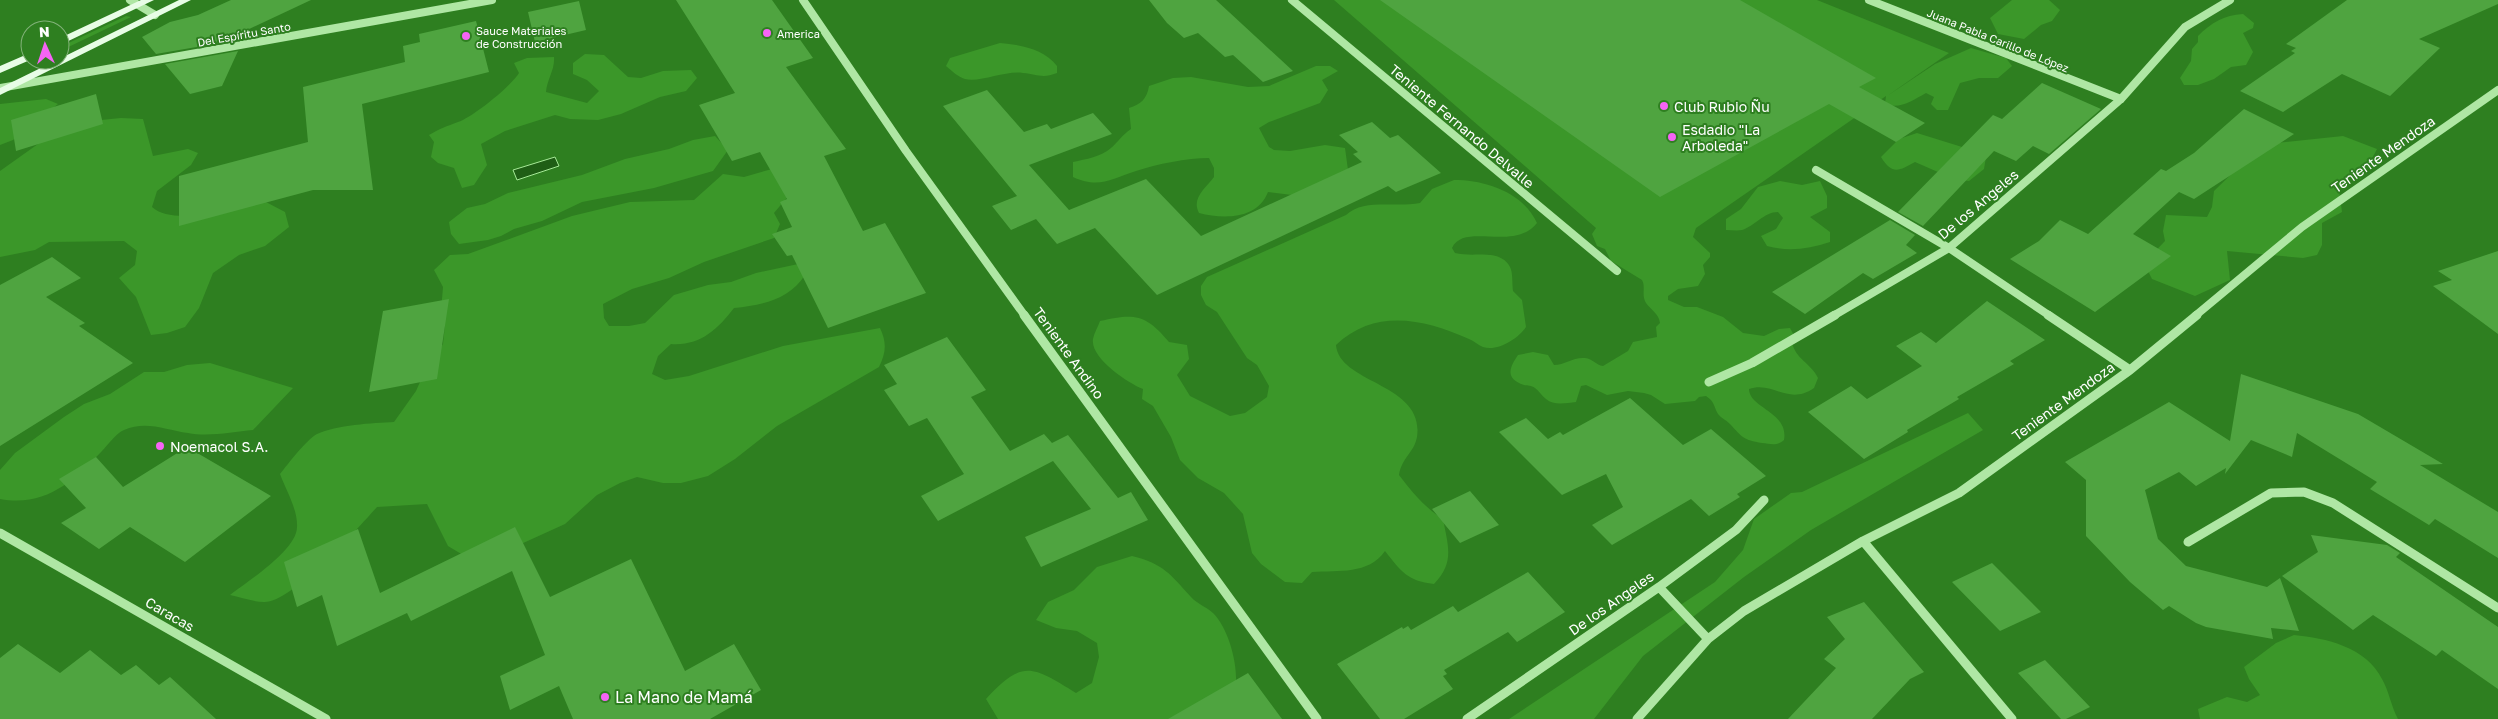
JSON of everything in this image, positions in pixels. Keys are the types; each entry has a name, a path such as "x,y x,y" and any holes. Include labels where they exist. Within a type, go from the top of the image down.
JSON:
{"main road":[{"path":"70,37 134,3 149,0"},
{"path":"3,89 186,0"},
{"path":"0,70 20,61"}],"street":[{"name":"Del Espíritu Santo","path":"3,89 492,0"},
{"name":"Teniente Andino","path":"803,0 906,151 1317,719"},
{"name":"Teniente Fernando Delvalle","path":"1292,0 1617,271"},
{"name":"Juana Pabla Carillo de López","path":"1869,0 2121,100"},
{"name":"De los Angeles","path":"1709,382 1752,363 1949,248 2121,100 2185,27 2230,0"},
{"path":"134,3 155,15"},
{"name":"Teniente Mendoza","path":"1638,719 1708,638 1744,611 1863,541 1958,493 2130,370 2302,227 2498,90"},
{"path":"1816,170 1949,248 2130,370"},
{"path":"2188,542 2271,493 2304,492 2333,503 2498,608"},
{"name":"De los Angeles","path":"1467,719 1658,587 1736,530 1764,500"},
{"name":"Caracas","path":"0,533 326,719"},
{"path":"1863,541 2012,719"},
{"path":"1658,587 1708,638"}],"shaded area":[{"name":"Club Rubio Ñu","path":"1334,0 1817,0 1949,53 1887,96 1935,64 1971,48 2006,58 2012,66 1998,78 1979,78 1960,83 1948,110 1937,110 1931,104 1934,97 1926,93 1896,106 1885,104 1886,96 1696,228 1693,237 1710,253 1710,257 1703,265 1705,274 1698,286 1678,289 1668,296 1668,300 1684,307 1697,307 1723,317 1743,333 1764,336 1779,329 1790,328 1796,339 1792,342 1796,353 1818,378 1814,388 1796,395 1766,388 1749,389 1755,401 1781,423 1784,431 1784,440 1771,444 1751,441 1743,437 1719,415 1712,402 1706,396 1699,397 1695,401 1665,404 1644,393 1628,391 1607,395 1586,385 1581,386 1576,402 1556,403 1546,399 1534,387 1524,385 1511,376 1511,368 1518,355 1533,352 1548,355 1554,365 1585,358 1603,366 1628,351 1633,342 1657,337 1656,327 1660,323 1645,300 1642,280 1611,261 1605,249 1597,246 1592,234 1596,228"},
{"path":"2012,0 2049,0 2060,10 2052,21 2041,25 2024,39 1998,34 1990,18"},
{"path":"2243,14 2254,23 2253,28 2243,33 2253,52 2246,65 2231,67 2214,79 2198,85 2184,85 2180,78 2191,61 2192,49 2198,42 2198,36 2218,20"},
{"path":"126,16 131,17 70,46 70,42"},
{"path":"1000,43 1016,45 1039,52 1052,60 1057,66 1057,73 1043,76 1009,73 971,80 960,77 946,66 950,58"},
{"path":"585,54 604,55 628,77 641,78 663,71 691,70 697,78 686,91 660,97 621,114 598,120 570,119 555,115 505,131 481,144 487,165 474,185 462,188 454,168 438,163 431,157 434,142 429,135 465,119 491,100 515,79 519,73 514,63 527,58 554,57 546,92 587,103 599,91 587,80 573,74 573,63"},
{"path":"1316,66 1330,66 1338,71 1322,80 1328,90 1320,103 1269,122 1259,128 1269,147 1274,150 1290,151 1325,145 1345,148 1348,170 1292,195 1268,192 1263,201 1248,213 1228,216 1199,213 1197,208 1200,194 1214,177 1214,168 1209,158 1191,159 1144,168 1105,182 1082,181 1073,177 1073,162 1103,154 1131,129 1129,108 1143,100 1149,86 1173,78 1191,77 1248,87 1269,86"},
{"path":"46,99 58,104 13,140 0,145 0,104"},
{"path":"121,118 143,119 153,156 188,149 198,153 191,165 157,191 152,207 162,213 190,216 223,211 264,201 285,212 289,227 265,246 239,255 213,273 199,308 185,327 167,333 151,335 136,297 119,278 135,265 137,251 124,241 49,242 35,250 0,257 0,171 45,139 91,121"},
{"path":"1917,133 1975,151 1986,157 1984,169 1969,181 1954,179 1915,162 1896,170 1889,167 1881,157 1899,139"},
{"path":"715,136 728,150 713,171 654,188 582,202 542,221 514,229 488,240 459,244 451,234 449,222 467,208 485,204 508,193 582,175 625,159 669,149 693,140"},
{"path":"2343,136 2377,149 2362,178 2339,190 2342,212 2322,223 2322,245 2317,255 2303,258 2227,251 2230,280 2195,296 2152,279 2144,263 2165,241 2163,231 2166,215 2207,217 2212,207 2214,191 2254,152 2276,143"},
{"path":"555,157 559,166 517,180 513,170"},
{"path":"772,169 790,194 774,213 780,224 774,238 704,262 669,278 632,289 603,304 604,318 609,326 629,326 645,323 674,295 708,285 731,282 756,273 803,263 805,275 799,283 783,296 765,303 734,308 707,335 691,342 671,344 658,356 652,374 665,380 689,376 783,346 880,328 885,348 879,367 777,426 735,459 708,476 681,483 663,483 637,477 620,483 597,495 565,524 521,544 473,561 448,546 427,504 377,507 324,563 291,591 276,599 264,602 230,595 281,555 295,536 297,527 296,514 280,474 303,447 317,434 334,428 394,422 416,391 424,373 443,344 445,325 441,311 443,287 434,270 450,255 468,254 572,216 630,202 694,200 723,174 744,177"},
{"path":"1454,180 1478,182 1502,190 1522,203 1531,212 1537,223 1527,231 1516,235 1467,237 1458,241 1452,248 1455,253 1493,256 1506,261 1511,269 1513,291 1522,300 1526,327 1513,340 1501,346 1489,348 1435,326 1417,322 1383,322 1351,333 1336,345 1341,358 1351,368 1396,394 1408,405 1416,419 1417,437 1399,475 1424,504 1443,519 1448,546 1445,568 1434,584 1425,583 1405,574 1385,551 1378,559 1362,568 1312,572 1302,583 1285,582 1261,564 1252,553 1243,514 1224,493 1198,478 1180,460 1171,437 1153,406 1142,399 1143,389 1120,376 1097,354 1093,339 1095,332 1100,321 1131,317 1146,321 1169,342 1187,345 1189,359 1177,375 1190,396 1230,416 1245,413 1267,397 1269,386 1257,365 1247,358 1217,312 1206,305 1201,295 1201,286 1207,277 1346,215 1353,210 1371,205 1420,203 1432,189"},
{"path":"1780,181 1802,185 1820,181 1827,196 1827,208 1810,217 1830,232 1830,242 1799,249 1767,246 1761,236 1776,229 1783,218 1778,212 1768,214 1742,230 1726,230 1726,219 1741,209 1758,187"},
{"path":"210,363 293,388 253,430 204,434 148,426 132,427 124,430 112,439 80,473 57,490 45,496 31,499 16,501 0,499 0,470 15,453 84,404 110,394 144,372 164,372 187,365"},
{"path":"1968,413 1983,430 1811,530 1744,577 1643,656 1594,719 1509,719 1715,582 1743,550 1754,519 1791,493 1802,492"},
{"path":"1132,556 1159,566 1166,571 1193,599 1211,611 1218,619 1227,636 1233,655 1236,682 1174,719 998,719 986,699 1010,677 1019,672 1029,671 1049,677 1076,693 1092,683 1099,657 1097,643 1077,631 1056,628 1036,620 1048,602 1074,590 1097,567"},
{"path":"2294,635 2344,646 2366,659 2382,679 2398,719 2200,719 2198,709 2227,697 2247,702 2260,695 2249,679 2244,667 2276,643"}],"building":[{"path":"231,0 311,0 247,30 243,39 156,54 142,37 170,22 198,15"},
{"path":"676,0 772,0 813,58 786,67 846,149 824,156 863,231 885,223 926,293 828,328 792,255 787,256 772,234 792,227 780,202 787,199 760,152 732,161 699,105 735,93"},
{"path":"1149,0 1216,0 1293,71 1263,82 1233,55 1225,57 1198,33 1184,38 1167,23"},
{"name":"Club Rubio Ñu","path":"1380,0 1740,0 1876,78 1859,87 1925,123 1896,142 1829,104 1660,197"},
{"path":"2347,0 2498,0 2498,4 2419,39 2440,48 2390,96 2342,74 2283,112 2240,91 2295,53 2291,51 2296,48 2286,44"},
{"path":"579,1 586,30 535,42 528,12"},
{"path":"476,21 489,72 362,104 373,190 313,190 179,226 179,176 308,142 303,87 405,62 403,46 420,42 419,34"},
{"path":"238,51 222,86 190,94 165,64"},
{"path":"2042,83 2101,109 2049,154 2033,146 2016,161 1994,151 1923,226 1898,212 1993,115 2002,119"},
{"path":"987,90 1024,132 1047,124 1051,129 1093,113 1112,134 1029,165 1069,210 1146,179 1201,236 1362,162 1353,154 1358,152 1339,135 1372,122 1390,138 1398,135 1441,173 1396,192 1388,186 1157,295 1095,228 1057,244 1036,219 1011,230 992,206 1017,196 943,106"},
{"path":"96,94 103,124 16,151 11,120"},
{"path":"2244,109 2294,134 2194,199 2179,192 2133,234 2171,256 2095,312 2010,259 2039,241 2060,220 2088,234 2161,169 2166,171 2194,153"},
{"path":"1890,220 1915,235 1906,245 1917,253 1873,279 1863,273 1805,314 1772,292"},
{"path":"2498,251 2498,334 2433,286 2452,280 2438,271"},
{"path":"52,257 81,278 46,297 85,323 79,326 133,363 0,446 0,285"},
{"path":"449,299 437,379 369,392 383,311"},
{"path":"1987,301 2045,340 2010,361 2014,364 1957,397 1959,399 1907,430 1908,432 1864,459 1808,412 1851,386 1867,399 1922,366 1896,346 1921,332 1936,343"},
{"path":"947,337 986,390 971,397 1010,451 1044,434 1052,443 1068,435 1118,498 1131,492 1148,520 1041,567 1025,537 1091,509 1053,461 938,521 921,496 964,474 927,418 909,426 884,390 897,384 884,365"},
{"path":"2241,374 2358,414 2443,464 2420,465 2498,512 2498,558 2435,519 2429,525 2370,489 2377,482 2297,433 2292,457 2251,440 2225,474 2226,468 2196,486 2179,472 2145,490 2158,539 2186,566 2267,587 2280,578 2299,631 2271,628 2273,639 2206,627 2169,606 2163,610 2130,582 2086,536 2086,480 2065,462 2169,402 2230,441"},
{"path":"1630,398 1683,445 1711,429 1766,476 1737,494 1740,497 1709,516 1691,499 1612,545 1592,525 1623,507 1606,474 1562,495 1499,432 1526,418 1548,439 1560,432 1563,435"},
{"path":"187,447 271,496 185,562 130,527 99,549 61,523 86,508 59,479 96,457 123,487"},
{"path":"1470,491 1499,525 1460,543 1432,509"},
{"path":"515,527 550,597 631,559 685,671 734,644 761,690 710,719 573,719 559,686 510,710 500,676 545,655 512,571 411,621 407,613 337,646 322,595 297,607 284,562 358,529 380,593"},
{"path":"2311,535 2387,545 2400,553 2396,557 2498,627 2498,689 2442,650 2436,656 2373,615 2353,630 2282,576 2318,552"},
{"path":"1992,563 2041,612 2000,631 1952,582"},
{"path":"1528,572 1565,612 1517,642 1508,632 1444,670 1447,674 1443,676 1453,689 1404,719 1380,719 1337,664 1402,627 1403,629 1408,626 1411,630 1453,606 1458,612"},
{"path":"1864,602 1924,672 1910,679 1872,719 1788,719 1836,668 1824,659 1845,639 1827,617"},
{"path":"18,644 60,673 90,650 121,675 136,665 159,685 170,677 216,719 0,719 0,658"},
{"path":"2045,660 2090,707 2066,719 2061,719 2018,673"},
{"path":"1248,673 1282,719 1168,719"}],"place":[{"name":"America","path":"767,33"},
{"name":"Sauce Materiales de Construcción","path":"466,36"},
{"name":"Club Rubio Ñu","path":"1664,106"},
{"name":"Esdadio \"La Arboleda\"","path":"1672,137"},
{"name":"Noemacol S.A.","path":"160,446"},
{"name":"La Mano de Mamá","path":"605,697"}]}
